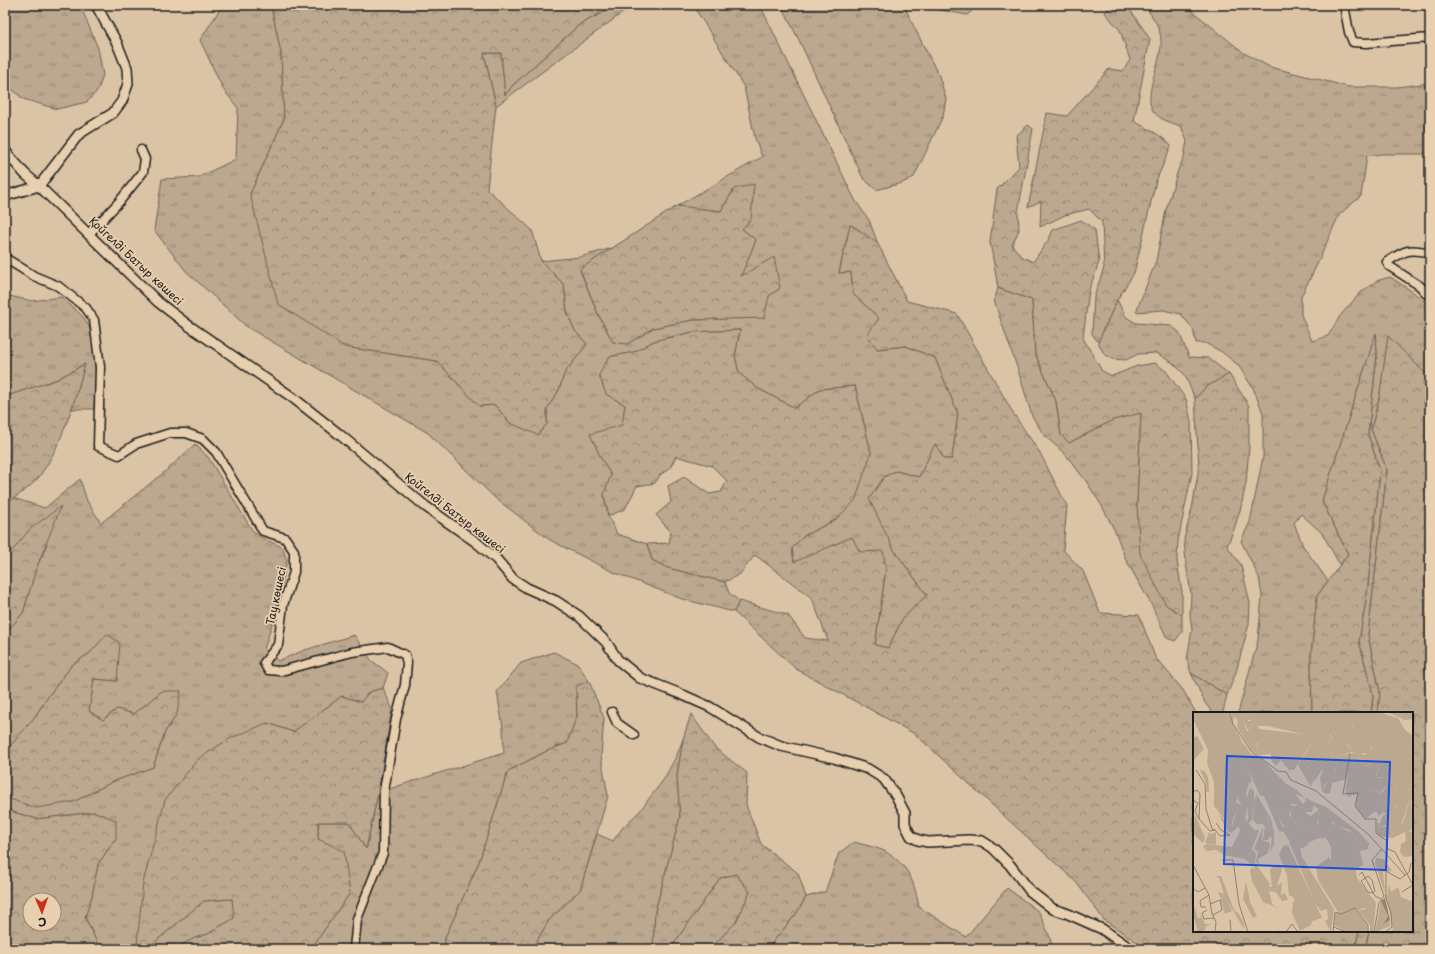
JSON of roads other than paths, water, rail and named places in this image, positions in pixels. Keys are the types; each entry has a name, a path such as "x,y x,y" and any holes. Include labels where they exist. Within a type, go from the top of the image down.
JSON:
{"street":[{"path":"5,196 39,186 78,134 113,113 122,102 128,84 127,68 117,43 96,5"},
{"path":"1344,5 1349,32 1353,42 1366,43 1430,38"},
{"path":"88,234 119,202 143,172 145,159 141,150"},
{"name":"Қойгелді Батыр көшесі","path":"5,151 25,174 158,302 188,325 298,401 425,506 476,542 496,559 513,579 527,588 556,601 579,616 606,642 618,660 640,678 710,707 759,737 781,746 834,758 868,769 884,779 896,796 905,814 905,824 911,836 918,840 928,842 982,840 993,848 1010,865 1030,891 1052,909 1066,913 1102,929 1131,949"},
{"path":"1430,253 1416,250 1402,252 1387,262 1389,266 1420,286 1430,297"},
{"name":"Тау көшесі","path":"5,258 34,276 58,286 86,308 94,320 100,366 98,446 119,455 136,444 170,433 186,433 203,439 216,452 263,531 285,538 294,551 294,572 283,605 278,645 264,663 268,670 281,670 352,652 388,647 405,655 407,662 404,685 396,719 384,791 383,853 357,919 354,949"},
{"path":"612,712 617,723 634,735"}]}
